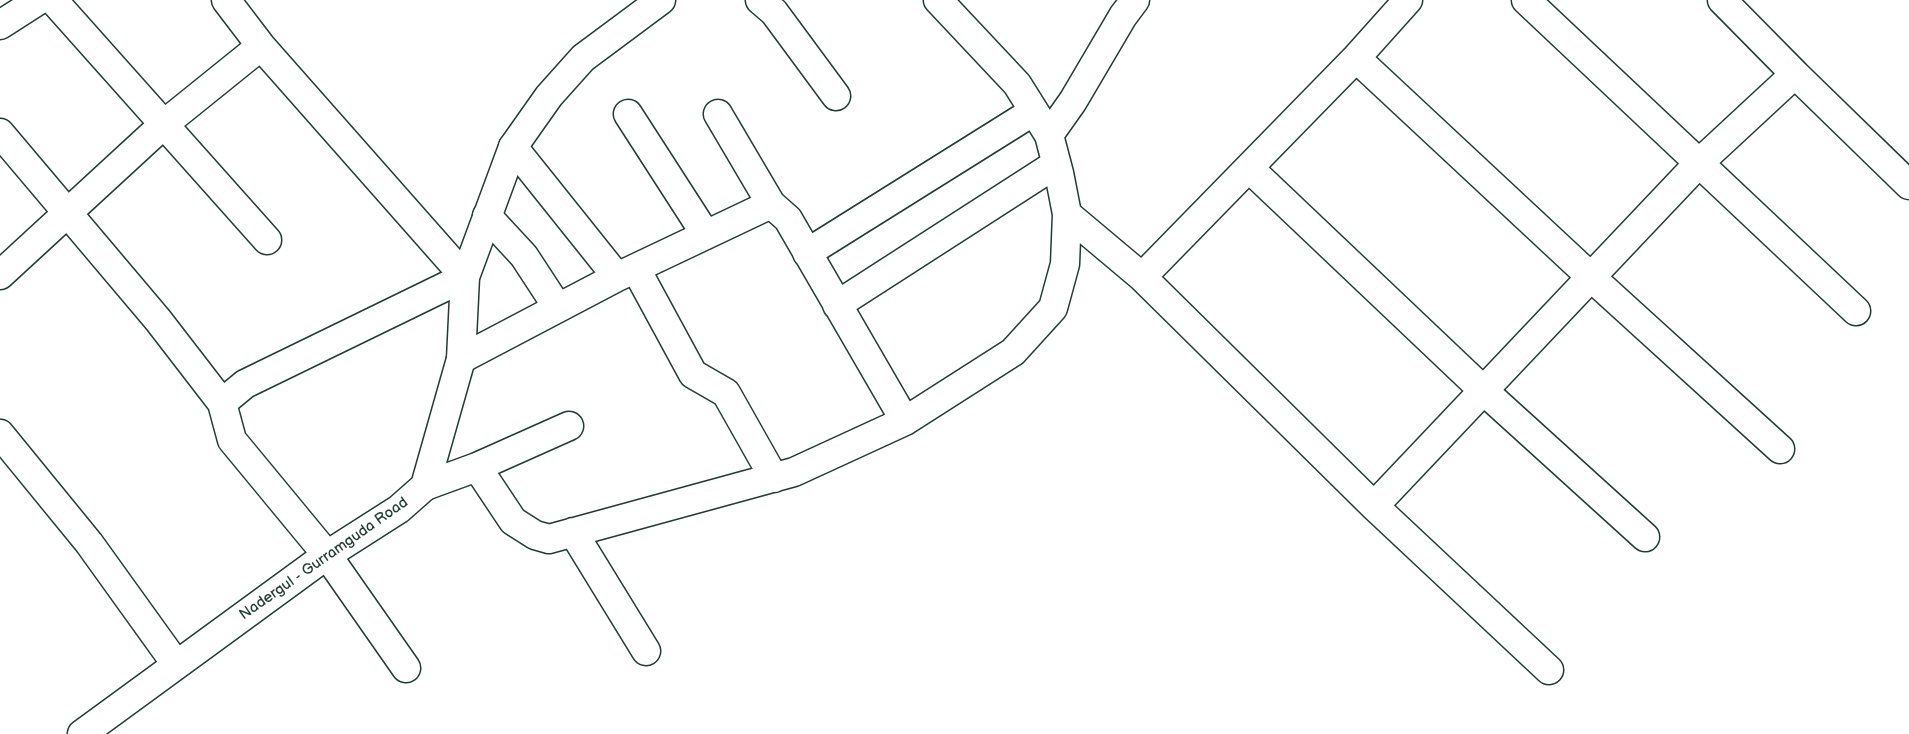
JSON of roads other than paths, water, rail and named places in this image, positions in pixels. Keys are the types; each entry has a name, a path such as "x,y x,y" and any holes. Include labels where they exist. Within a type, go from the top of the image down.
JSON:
{"street":[{"path":"226,0 261,46 465,278"},
{"path":"425,486 461,359 465,278 513,147 549,96 583,58 661,0"},
{"path":"760,0 774,12 836,96"},
{"path":"477,467 513,521 534,536 549,539 794,472 905,421 1013,352 1053,308 1065,264 1067,214 1049,135 1017,84 938,0"},
{"path":"1049,135 1074,101 1123,16 1135,0"},
{"path":"1142,276 1356,58 1408,0"},
{"path":"1526,0 1856,311"},
{"path":"1722,0 1909,185"},
{"path":"0,25 38,1 163,125 267,240"},
{"path":"0,275 163,125 261,46"},
{"path":"1356,58 1592,278 1780,449"},
{"path":"1374,506 1699,163 1795,74"},
{"path":"808,253 1034,111"},
{"path":"628,114 706,235"},
{"path":"718,114 771,204 788,219 905,421"},
{"path":"0,133 158,320 222,403 232,440 327,555 406,668"},
{"path":"513,147 626,273 693,374 726,392 774,478"},
{"path":"837,305 1056,164"},
{"path":"1249,168 1484,391 1645,537"},
{"path":"461,359 626,273 771,204"},
{"path":"1067,214 1142,276 1374,506 1549,670"},
{"path":"487,216 524,256 558,308"},
{"path":"222,403 245,384 465,278"},
{"path":"425,486 477,467 569,426"},
{"path":"0,434 90,543 176,664"},
{"name":"Nadergul - Gurramguda Road","path":"82,734 327,555 399,509 425,486"},
{"path":"573,532 646,651"}]}
